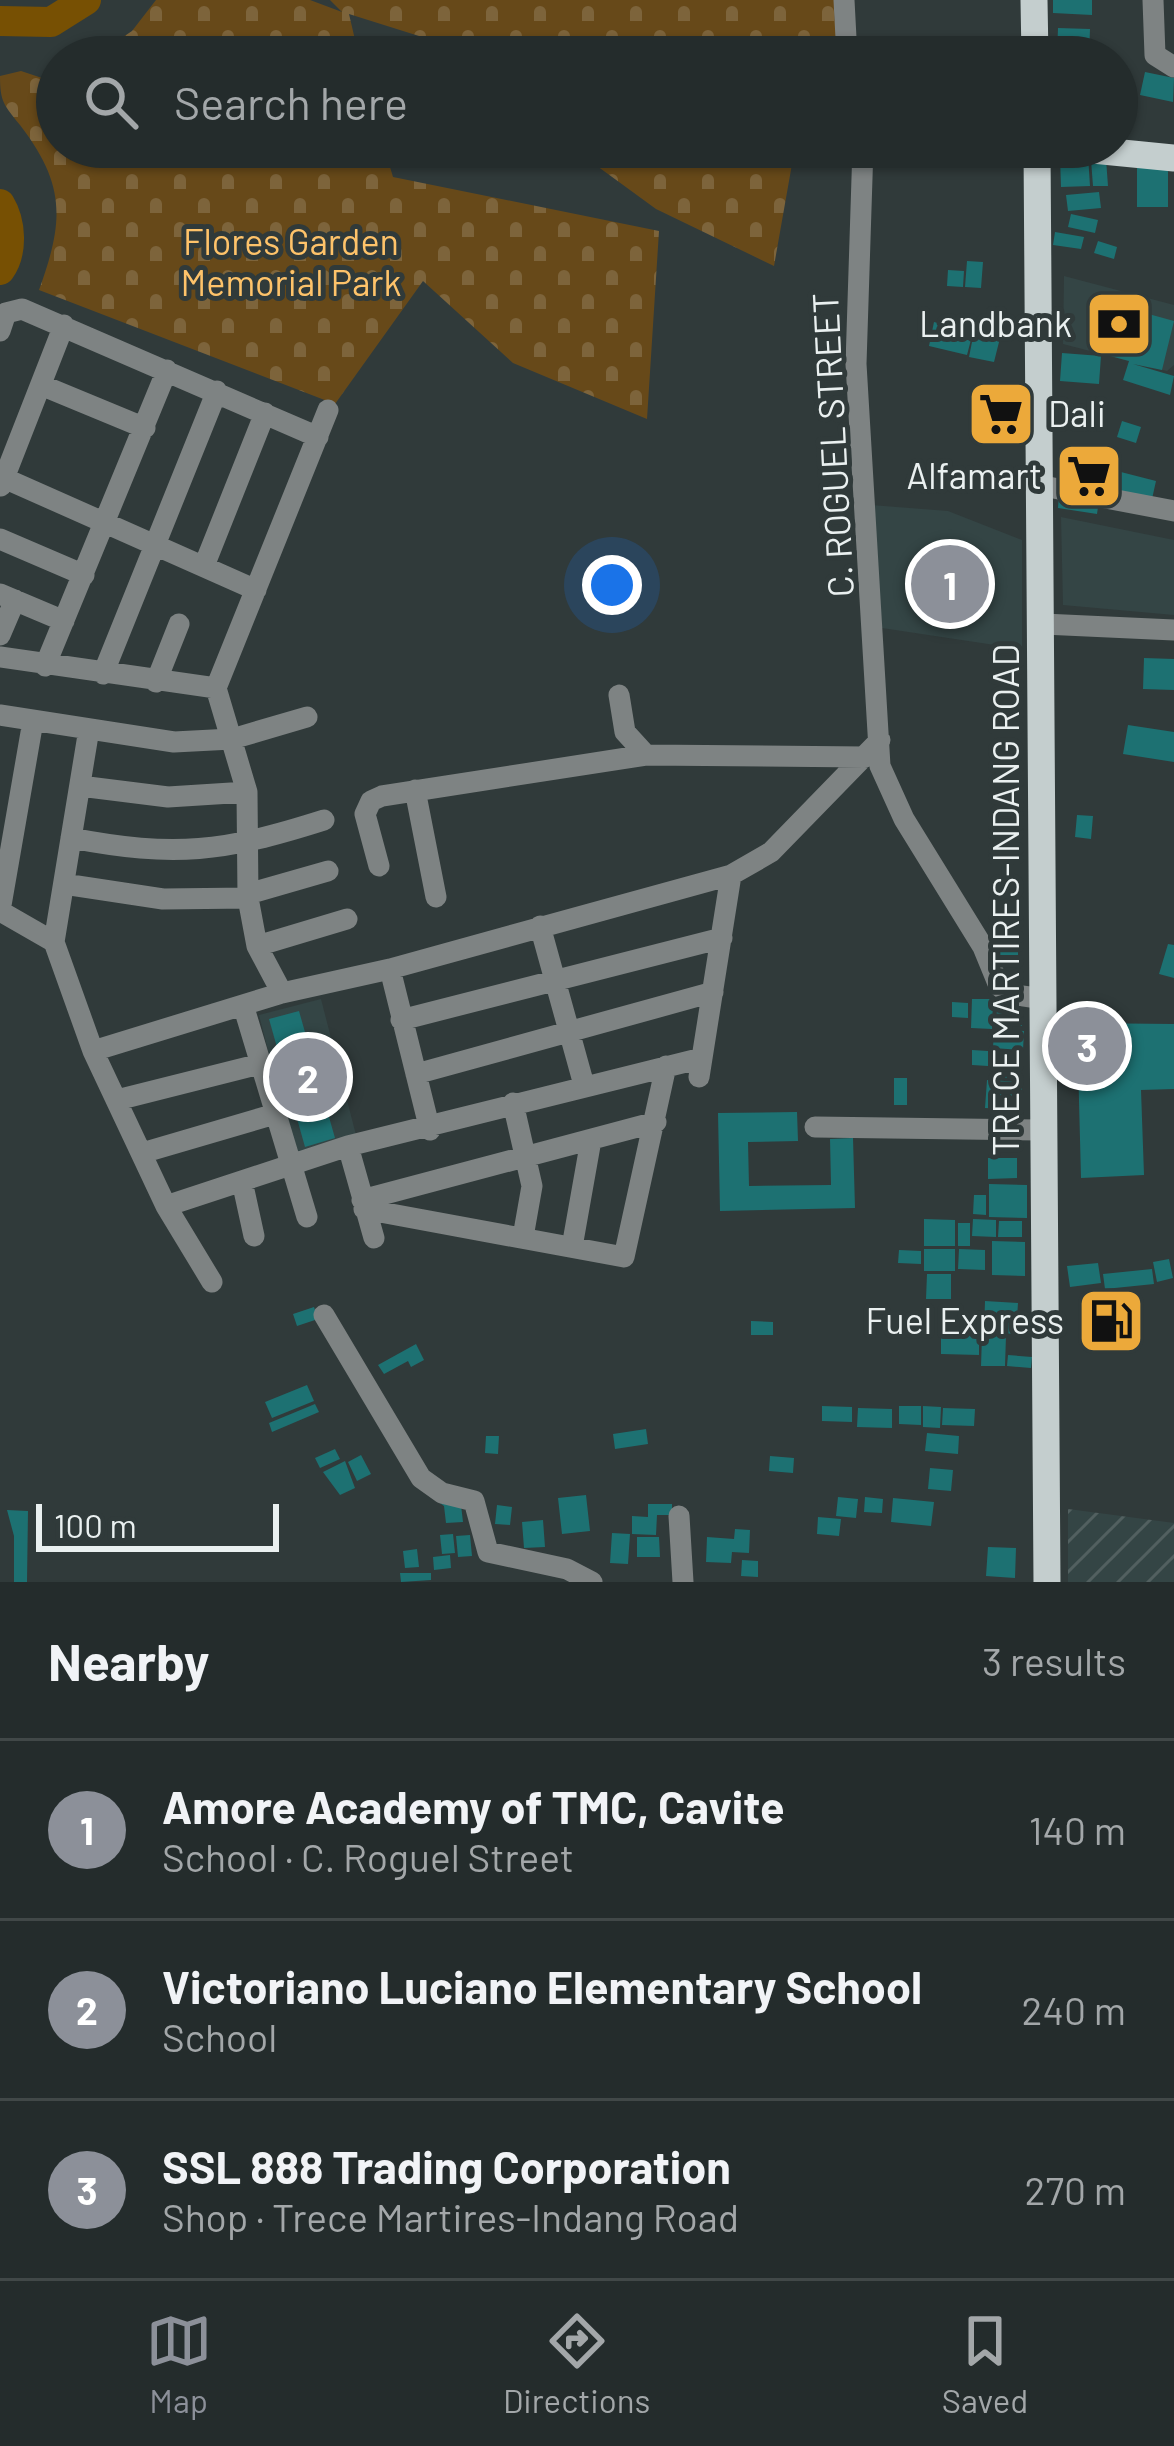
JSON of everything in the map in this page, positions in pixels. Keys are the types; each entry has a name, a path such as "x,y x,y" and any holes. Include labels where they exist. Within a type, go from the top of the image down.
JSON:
{"main road":[{"path":"1034,0 1035,36"},
{"path":"1138,154 1174,158"},
{"name":"TRECE MARTIRES-INDANG ROAD","path":"1036,168 1043,486 1040,1130 1048,1582"}],"street":[{"path":"844,0 846,36"},
{"path":"1153,0 1155,55 1174,67"},
{"name":"C. ROGUEL STREET","path":"861,168 856,364 873,748 891,796 983,947 999,986 1009,994 1044,999"},
{"path":"0,331 14,308 64,325 317,437"},
{"path":"64,325 2,483 256,590"},
{"path":"45,666 167,370"},
{"path":"41,385 145,428"},
{"path":"103,674 217,391"},
{"path":"282,993 257,946 248,896 247,792 216,688 328,410"},
{"path":"204,566 265,413"},
{"path":"1043,486 1174,511"},
{"path":"0,538 84,575"},
{"path":"0,635 8,597 64,621"},
{"path":"156,682 179,624"},
{"path":"1043,624 1174,630"},
{"path":"0,657 216,688"},
{"path":"619,695 625,733 646,755"},
{"path":"0,716 174,742 232,739 307,717"},
{"path":"33,721 0,911 54,943"},
{"path":"89,729 54,943 93,1051 166,1206 212,1282"},
{"path":"379,866 367,806 382,796 646,755 873,748"},
{"path":"93,1051 148,1030 244,1008 282,993 389,969 731,875 771,852 873,748"},
{"path":"80,786 168,797 247,792"},
{"path":"415,790 436,897"},
{"path":"71,838 149,853 246,845 324,820"},
{"path":"64,884 163,899 248,896 328,871"},
{"path":"166,1206 348,1146 430,1130 513,1103 666,1066 700,1068 731,875"},
{"path":"257,946 347,919"},
{"path":"540,926 584,1085"},
{"path":"401,1020 722,938"},
{"path":"389,969 430,1130"},
{"path":"416,1075 712,992"},
{"path":"244,1008 307,1216"},
{"path":"117,1100 260,1064"},
{"path":"363,1204 624,1257 666,1066"},
{"path":"513,1103 532,1186 524,1238"},
{"path":"142,1153 275,1114"},
{"path":"363,1204 656,1122"},
{"path":"815,1127 1040,1130"},
{"path":"572,1247 591,1140"},
{"path":"348,1146 374,1238"},
{"path":"242,1181 254,1236"},
{"path":"323,1316 421,1478 442,1493 474,1501 488,1552 567,1569 592,1582"},
{"path":"679,1516 683,1582"}],"shaded area":[{"name":"Landbank","path":"1064,276 1174,305 1174,365 1167,371 1063,344"},
{"path":"871,505 948,511 1022,540 1022,649 882,628"},
{"path":"1061,517 1174,540 1174,615 1063,605"},
{"path":"321,999 357,1139 295,1155 259,1015"},
{"path":"1068,1509 1174,1523 1174,1582 1068,1582"}],"green space":[{"path":"156,0 310,0 342,12 330,0 840,0 841,36 419,36 349,14 354,36 124,36"},
{"name":"Flores Garden Memorial Park","path":"21,71 36,76 36,148 7,108 0,76"},
{"name":"Flores Garden Memorial Park","path":"47,168 390,168 393,177 659,231 647,419 513,363 423,281 335,404 39,290 56,223"},
{"path":"600,168 791,168 774,266 656,209"}],"building":[{"path":"1053,0 1092,0 1092,15 1053,13"},
{"path":"1058,28 1090,29 1090,36 1058,36"},
{"path":"1145,72 1174,78 1173,102 1140,95"},
{"path":"1138,165 1168,165 1168,207 1137,207"},
{"path":"1060,168 1089,168 1090,186 1061,187"},
{"path":"1092,168 1107,168 1108,186 1093,186"},
{"path":"1099,192 1101,208 1068,211 1066,195"},
{"path":"1071,214 1098,220 1095,233 1068,227"},
{"path":"1055,232 1084,237 1081,249 1053,245"},
{"path":"1098,241 1117,247 1114,259 1094,253"},
{"path":"967,261 983,262 981,288 965,287"},
{"path":"948,270 964,271 963,287 947,286"},
{"name":"Landbank","path":"1116,305 1174,321 1162,370 1133,364 1174,376 1170,395 1123,380 1129,361 1103,354"},
{"path":"934,322 973,332 967,355 929,346"},
{"path":"974,332 1000,338 994,362 969,357"},
{"path":"1062,353 1101,356 1099,384 1060,381"},
{"path":"1067,403 1096,412 1090,429 1062,421"},
{"path":"1122,421 1141,427 1136,443 1117,437"},
{"name":"Alfamart","path":"1072,457 1113,467 1107,492 1066,482"},
{"path":"1117,471 1156,481 1152,499 1112,489"},
{"path":"1059,495 1099,500 1097,514 1058,508"},
{"path":"1144,658 1174,659 1174,690 1143,689"},
{"path":"1128,725 1174,732 1174,762 1123,754"},
{"path":"1077,815 1093,816 1091,839 1075,837"},
{"path":"1168,944 1174,945 1174,978 1159,974"},
{"path":"1018,950 1018,965 994,966 993,951"},
{"path":"972,999 993,999 992,1029 971,1028"},
{"path":"952,1002 968,1003 968,1018 952,1017"},
{"path":"997,1008 1023,1009 1022,1026 996,1025"},
{"path":"299,1011 335,1138 305,1147 269,1019"},
{"path":"1077,1023 1174,1024 1174,1089 1141,1090 1144,1175 1081,1178"},
{"path":"994,1029 1024,1031 1023,1050 993,1048"},
{"path":"972,1050 988,1051 988,1066 972,1065"},
{"path":"992,1061 1011,1062 1010,1078 992,1077"},
{"path":"894,1078 907,1078 907,1105 894,1105"},
{"path":"987,1080 1022,1082 1021,1110 985,1108"},
{"path":"797,1112 798,1141 748,1142 749,1186 831,1185 830,1139 853,1138 855,1208 720,1211 718,1113"},
{"path":"988,1158 1017,1158 1017,1178 988,1179"},
{"path":"989,1184 1027,1185 1027,1218 989,1217"},
{"path":"974,1195 986,1195 986,1215 973,1214"},
{"path":"924,1219 955,1220 955,1246 924,1246"},
{"path":"973,1219 996,1220 996,1237 972,1236"},
{"path":"999,1221 1022,1221 1022,1237 998,1237"},
{"path":"958,1223 970,1223 970,1246 958,1246"},
{"path":"992,1241 1025,1242 1025,1276 992,1275"},
{"path":"924,1249 955,1249 955,1271 924,1271"},
{"path":"959,1249 985,1250 985,1270 958,1269"},
{"path":"899,1250 921,1251 921,1264 898,1263"},
{"path":"1169,1259 1173,1278 1157,1282 1153,1262"},
{"path":"1098,1263 1101,1283 1070,1287 1067,1266"},
{"path":"1152,1269 1154,1284 1105,1289 1103,1274"},
{"path":"927,1274 951,1274 951,1299 926,1299"},
{"path":"985,1301 1018,1303 1016,1334 984,1332"},
{"path":"314,1307 318,1319 297,1326 293,1314"},
{"path":"1122,1316 1123,1335 1085,1339 1083,1320"},
{"path":"751,1321 773,1322 773,1335 751,1335"},
{"path":"941,1333 979,1334 979,1355 941,1354"},
{"path":"982,1336 1006,1336 1005,1366 981,1366"},
{"path":"416,1344 424,1360 411,1367 408,1361 384,1374 378,1365"},
{"path":"1008,1355 1032,1357 1031,1368 1007,1366"},
{"path":"307,1385 314,1401 272,1418 265,1402"},
{"path":"315,1404 319,1412 272,1432 269,1423"},
{"path":"822,1406 852,1407 852,1422 822,1421"},
{"path":"899,1406 921,1406 921,1425 899,1424"},
{"path":"923,1406 941,1407 940,1428 923,1427"},
{"path":"858,1408 892,1409 892,1428 857,1427"},
{"path":"943,1408 975,1409 974,1426 942,1425"},
{"path":"646,1429 648,1444 615,1449 613,1434"},
{"path":"927,1433 959,1436 958,1454 925,1451"},
{"path":"486,1436 499,1436 498,1454 485,1453"},
{"path":"335,1449 340,1459 320,1468 315,1458"},
{"path":"361,1455 371,1474 357,1481 348,1462"},
{"path":"770,1456 794,1458 793,1473 769,1471"},
{"path":"345,1461 355,1488 340,1495 323,1472"},
{"path":"930,1468 953,1470 951,1491 928,1489"},
{"path":"586,1495 590,1531 562,1534 558,1498"},
{"path":"838,1497 858,1499 856,1518 836,1516"},
{"path":"865,1497 883,1499 882,1513 864,1512"},
{"path":"893,1498 934,1502 931,1526 891,1522"},
{"path":"437,1501 461,1505 463,1522 446,1523 444,1506"},
{"path":"648,1504 672,1504 672,1515 657,1515 656,1535 632,1534 632,1516 648,1517"},
{"path":"497,1505 512,1507 510,1525 495,1524"},
{"path":"7,1510 28,1511 27,1582 14,1582 14,1536"},
{"path":"818,1517 841,1519 839,1536 817,1534"},
{"path":"543,1520 545,1547 524,1548 522,1522"},
{"path":"735,1529 750,1530 749,1553 732,1552 731,1563 706,1562 707,1537 734,1539"},
{"path":"612,1533 630,1534 628,1564 610,1563"},
{"path":"453,1534 455,1553 442,1554 440,1535"},
{"path":"470,1535 472,1556 458,1557 456,1536"},
{"path":"637,1537 659,1537 660,1557 637,1557"},
{"path":"988,1547 1016,1548 1015,1578 986,1576"},
{"path":"417,1549 419,1567 405,1568 403,1551"},
{"path":"450,1555 451,1568 434,1570 433,1557"},
{"path":"742,1560 758,1561 758,1577 741,1576"},
{"path":"400,1573 431,1573 431,1580 401,1582"}],"waterway":[{"path":"0,21 51,22 86,0"},
{"path":"0,204 9,237 0,270"}],"place":[{"name":"Landbank","path":"1119,324"},
{"name":"Dali","path":"1001,414"},
{"name":"Alfamart","path":"1089,476"},
{"name":"Amore Academy of TMC, Cavite","path":"950,584"},
{"name":"SSL 888 Trading Corporation","path":"1087,1046"},
{"name":"Victoriano Luciano Elementary School","path":"308,1077"},
{"name":"Fuel Express","path":"1111,1321"}]}
